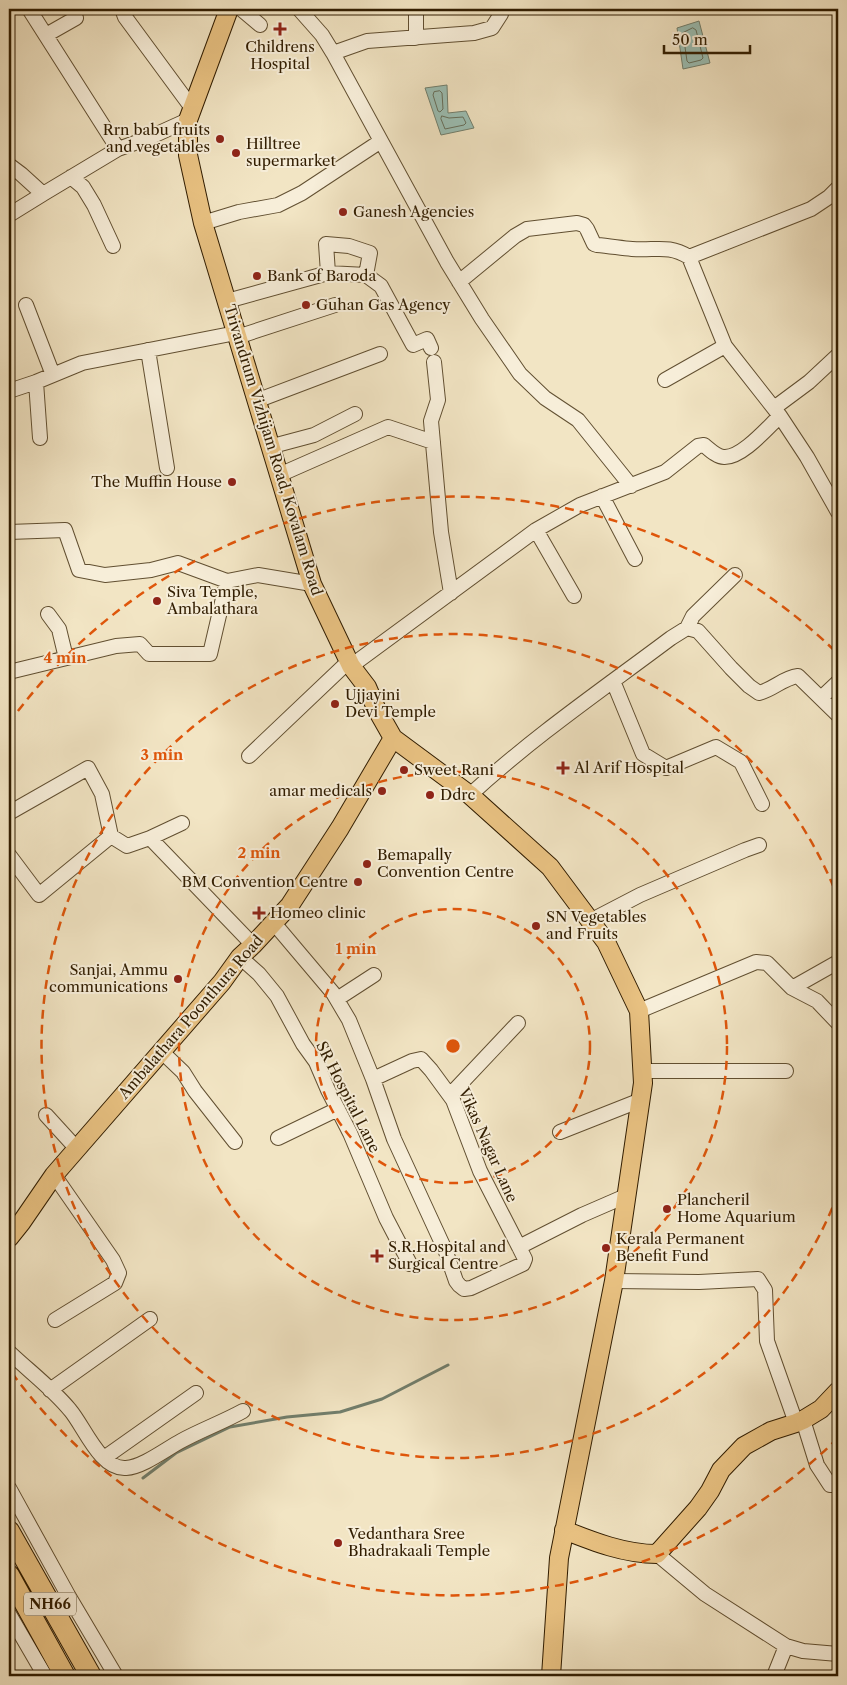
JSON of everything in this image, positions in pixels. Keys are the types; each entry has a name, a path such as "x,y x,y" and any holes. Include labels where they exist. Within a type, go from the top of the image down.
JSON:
{"highway":[{"name":"NH66","path":"9,1531 91,1676"},
{"name":"NH66","path":"9,1575 65,1676"}],"main road":[{"name":"Trivandrum Vizhijam Road, Kovalam Road","path":"229,9 190,114 188,155 203,223 269,447 312,584 350,664 366,687 393,738 470,795 550,867 606,942 639,1011 644,1083 614,1281 559,1558 551,1676"},
{"name":"Ambalathara Poonthura Road","path":"9,1238 54,1175 222,982 240,957 290,905 340,828 393,738"},
{"path":"564,1530 596,1543 641,1554 657,1554 675,1536 706,1497 721,1470 744,1446 771,1431 800,1421 821,1409 838,1391"}],"street":[{"path":"29,9 118,150"},
{"path":"9,215 118,150 146,139 190,114 122,9"},
{"path":"241,9 260,25"},
{"path":"299,9 322,35 333,53 459,282 520,374 545,398 578,420 631,486"},
{"path":"416,9 416,38"},
{"path":"333,53 368,41 474,33 492,28 502,9"},
{"path":"46,35 76,18"},
{"path":"203,223 239,212 278,205 302,192 381,141"},
{"path":"9,165 43,194"},
{"path":"71,177 83,187 113,246"},
{"path":"689,257 811,209 838,188"},
{"path":"459,282 515,236 528,229 564,224 577,223 584,225 594,244 633,249 674,249 689,257 725,346 777,412 807,457 838,512"},
{"path":"328,273 326,244 349,246 370,253 366,276"},
{"path":"226,301 328,273 366,276 381,286 413,344 427,339 431,348"},
{"path":"26,306 53,375"},
{"path":"9,391 82,363 236,335 335,306"},
{"path":"665,380 725,346"},
{"path":"148,350 167,468"},
{"path":"256,402 380,354"},
{"path":"249,756 350,664 451,594 536,530 580,505 665,472 698,446 704,445 719,456 725,457 735,454 747,446 777,412 838,355"},
{"path":"434,362 438,400 431,421 441,532 451,594"},
{"path":"36,382 40,438"},
{"path":"269,447 314,435 355,414"},
{"path":"279,475 388,427 433,442"},
{"path":"602,496 634,559"},
{"path":"9,532 65,530 79,570 106,575 151,570 178,563 228,581 258,575 312,584"},
{"path":"536,530 574,596"},
{"path":"470,795 521,750 671,638 688,628 693,616 735,575"},
{"path":"9,672 135,643 140,644 149,654 210,654 228,581"},
{"path":"48,614 59,629 66,658"},
{"path":"688,628 698,631 730,668 759,693 768,691 788,677 798,676 838,715"},
{"path":"613,682 643,754 666,768 716,747 742,762 762,804"},
{"path":"821,698 838,682"},
{"path":"9,813 88,768 102,794 111,836 127,846 182,823"},
{"path":"9,855 39,895 111,836"},
{"path":"150,838 253,945"},
{"path":"590,921 640,895 759,845"},
{"path":"273,922 333,993 349,1020 394,1140 446,1252 456,1281 464,1289 471,1288 523,1264 525,1259 519,1247 582,1215 628,1195"},
{"name":"SR Hospital Lane","path":"240,957 259,974 277,996 303,1044 316,1062 350,1133 386,1218 410,1264"},
{"path":"639,1011 756,962 767,963 792,988 817,1001 838,1023"},
{"path":"792,988 838,962"},
{"path":"337,999 374,975"},
{"path":"450,1095 518,1023"},
{"path":"161,1051 183,1072 195,1091 235,1142"},
{"name":"Vikas Nagar Lane","path":"372,1079 412,1061 421,1059 426,1063 450,1095 480,1171 519,1247"},
{"path":"643,1071 786,1071"},
{"path":"560,1132 641,1100"},
{"path":"278,1138 338,1109"},
{"path":"46,1115 76,1149"},
{"path":"54,1175 113,1260 119,1273 114,1283 55,1320"},
{"path":"614,1281 699,1282 758,1280 766,1290 767,1341 817,1465 830,1485 838,1485"},
{"path":"50,1390 150,1319"},
{"path":"9,1352 71,1410 82,1430 104,1458 114,1466 124,1469 136,1467 182,1440 243,1411"},
{"path":"104,1458 196,1393"},
{"path":"9,1488 68,1595 116,1676"},
{"path":"657,1554 705,1594 786,1646 804,1651 836,1650"},
{"path":"9,1614 45,1676"},
{"path":"774,1676 786,1646"}],"water":[{"path":"699,21 710,63 683,69 677,28"},
{"path":"447,85 448,113 466,111 474,128 441,135 425,88"}],"waterway":[{"path":"143,1478 176,1453 230,1427 287,1417 340,1412 382,1399 448,1365"}],"place":[{"name":"Childrens Hospital","path":"280,29"},
{"name":"Rrn babu fruits and vegetables","path":"220,139"},
{"name":"Hilltree supermarket","path":"236,153"},
{"name":"Ganesh Agencies","path":"343,212"},
{"name":"Bank of Baroda","path":"257,276"},
{"name":"Guhan Gas Agency","path":"306,305"},
{"name":"The Muffin House","path":"232,482"},
{"name":"Siva Temple, Ambalathara","path":"157,601"},
{"name":"Ujjayini Devi Temple","path":"335,704"},
{"name":"Al Arif Hospital","path":"563,768"},
{"name":"Sweet Rani","path":"404,770"},
{"name":"amar medicals","path":"382,791"},
{"name":"Ddrc","path":"430,795"},
{"name":"Bemapally Convention Centre","path":"367,864"},
{"name":"BM Convention Centre","path":"358,882"},
{"name":"Homeo clinic","path":"259,913"},
{"name":"SN Vegetables and Fruits","path":"536,926"},
{"name":"Sanjai, Ammu communications","path":"178,979"},
{"name":"Plancheril Home Aquarium","path":"667,1209"},
{"name":"Kerala Permanent Benefit Fund","path":"606,1248"},
{"name":"S.R.Hospital and Surgical Centre","path":"377,1256"},
{"name":"Vedanthara Sree Bhadrakaali Temple","path":"338,1543"}]}
